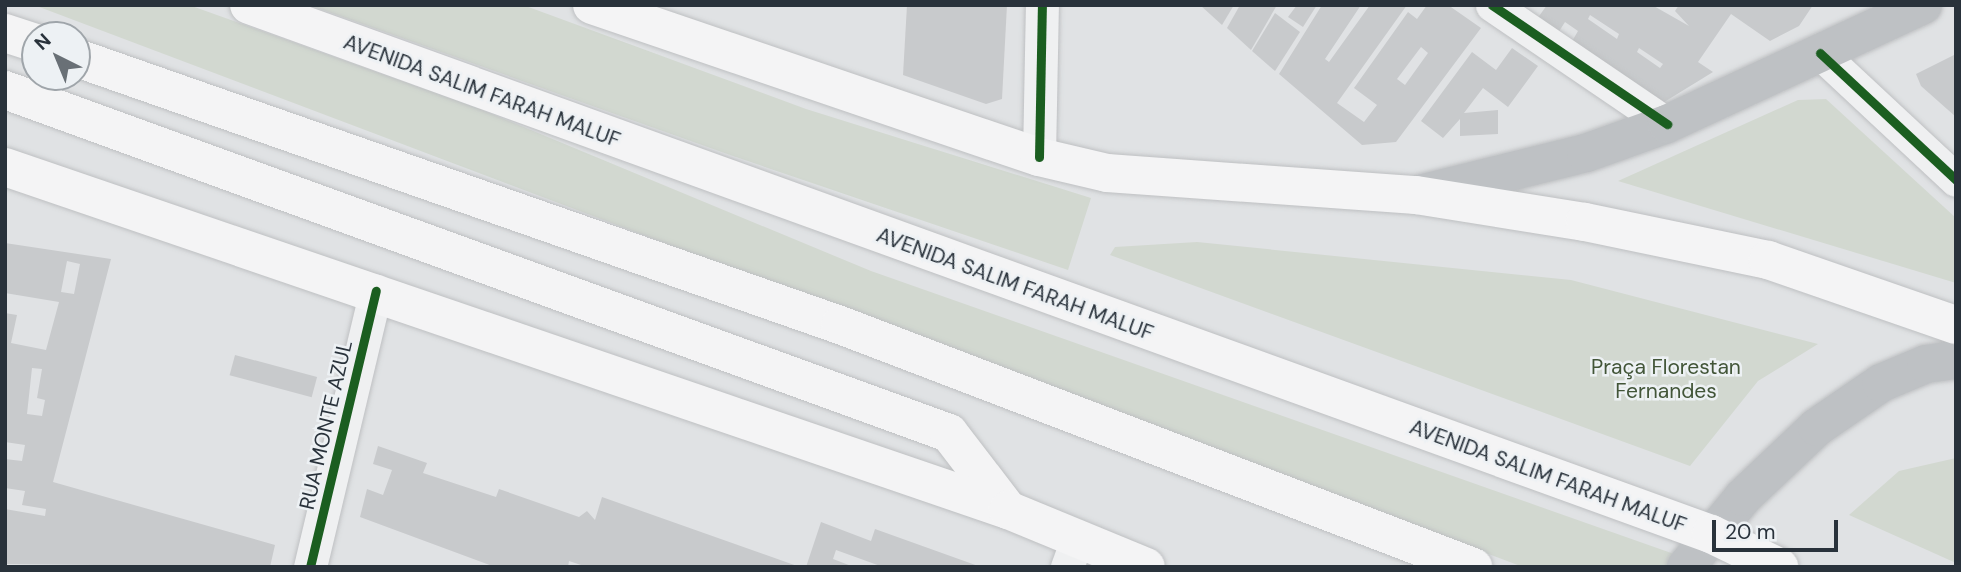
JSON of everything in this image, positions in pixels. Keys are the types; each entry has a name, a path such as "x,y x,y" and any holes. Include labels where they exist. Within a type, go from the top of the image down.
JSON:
{"highway":[{"name":"AVENIDA SALIM FARAH MALUF","path":"249,5 1710,534 1779,567"},
{"path":"592,5 1039,157 1107,173 1164,180 1416,195 1585,222 1768,260 1956,325"},
{"path":"91,63 839,325 1473,567"},
{"path":"5,90 949,433 1008,510"},
{"path":"5,167 376,291 1008,510 1072,553 1146,567"}],"main road":[{"path":"1416,195 1586,153 1667,124 1911,8"},
{"path":"1686,567 1710,534 1816,427 1881,383 1926,364 1956,360"}],"street":[{"path":"1039,157 1042,5"},
{"path":"1492,5 1667,124"},
{"path":"1821,53 1956,180"},
{"name":"RUA MONTE AZUL","path":"310,567 376,291"}],"green space":[{"path":"34,5 189,5 480,109 871,271 1711,567 1523,567 91,27 91,21 76,21"},
{"path":"309,5 523,5 806,109 1091,198 1068,270 730,155"},
{"path":"1826,99 1956,218 1956,283 1618,181 1798,100"},
{"name":"Praça Florestan Fernandes","path":"1197,242 1571,280 1818,344 1758,381 1690,466 1110,255 1115,247"},
{"path":"1956,458 1956,563 1849,515 1899,471"}],"building":[{"path":"907,5 1007,5 1002,99 986,104 903,75"},
{"path":"1200,5 1234,5 1222,25"},
{"path":"1240,5 1277,5 1251,50 1227,28"},
{"path":"1297,5 1317,5 1303,27 1288,17"},
{"path":"1322,5 1361,5 1325,59 1329,62 1370,5 1407,5 1337,103 1364,122 1377,105 1354,88 1408,12 1417,19 1427,5 1448,5 1481,28 1396,142 1362,145 1279,74","holes":["1421,47 1428,53 1405,85 1397,79"]},
{"path":"1547,5 1652,5 1689,26 1675,11 1679,5 1813,5 1799,26 1770,41 1731,14 1698,62 1713,72 1661,104 1571,43 1578,31 1565,22 1558,33 1537,19","holes":["1590,15 1619,34 1617,39 1588,19","1639,48 1663,64 1660,68 1637,52"]},
{"path":"1275,13 1300,32 1275,71 1252,51"},
{"path":"1512,48 1538,66 1508,107 1483,88 1464,113 1498,110 1498,134 1460,136 1460,119 1443,138 1421,121 1472,52 1496,70"},
{"path":"1956,54 1956,117 1921,86 1916,74"},
{"path":"5,243 111,259 53,482 275,545 270,567 5,564 5,509 45,516 46,509 22,505 25,491 5,488 5,459 22,461 25,445 5,442 5,313 17,315 11,343 46,350 59,302 5,293","holes":["67,261 80,264 74,294 61,292","32,368 42,369 37,398 45,400 42,416 27,414"]},
{"path":"235,355 317,377 312,397 230,375"},
{"path":"378,446 427,463 423,473 496,497 499,489 579,517 587,511 595,520 602,497 800,567 587,567 569,561 568,567 495,567 360,517 367,489 383,495 392,470 373,464"},
{"path":"821,522 871,541 875,529 981,567 883,567 836,550 833,559 854,567 806,567"}],"cycle path":[{"path":"1039,157 1042,5"},
{"path":"1492,5 1667,124"},
{"path":"1820,53 1956,180"},
{"path":"310,567 376,291"}]}
